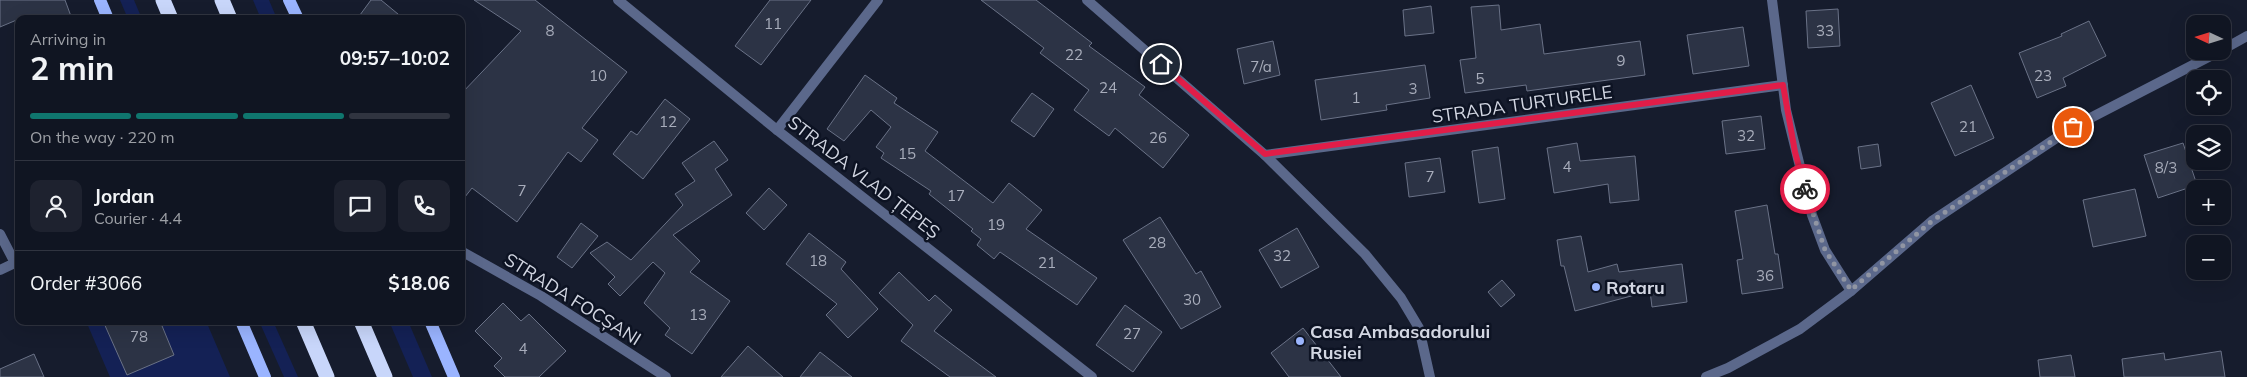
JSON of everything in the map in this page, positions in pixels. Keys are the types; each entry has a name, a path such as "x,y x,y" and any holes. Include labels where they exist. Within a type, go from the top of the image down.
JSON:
{"highway":[{"path":"163,0 170,15"},
{"path":"222,0 228,15"},
{"path":"304,325 327,377"},
{"path":"363,325 385,377"}],"main road":[{"path":"100,0 106,15"},
{"path":"289,0 296,15"},
{"path":"243,325 265,377"},
{"path":"432,325 454,377"}],"street":[{"name":"STRADA VLAD ȚEPEȘ","path":"618,0 777,130 1092,377"},
{"path":"777,130 878,0"},
{"path":"1087,0 1265,154 1365,254 1401,298 1419,328 1430,377"},
{"path":"1772,0 1783,85 1795,152 1812,215 1825,250 1851,290"},
{"path":"2231,46 2247,36"},
{"path":"1706,377 1728,368 1800,329 1851,290 1932,221 2065,132 2205,60"},
{"name":"STRADA TURTURELE","path":"1265,154 1783,85"},
{"path":"0,234 15,259"},
{"name":"STRADA FOCȘANI","path":"465,253 541,296 666,377"},
{"path":"0,270 15,263"}],"shaded area":[{"path":"120,0 134,0 140,15 126,15"},
{"path":"253,0 269,0 275,15 259,15"},
{"path":"88,325 105,325 127,375 174,355 162,325 208,325 230,377 110,377"},
{"path":"261,325 275,325 298,377 284,377"},
{"path":"391,325 410,325 432,377 413,377"}],"building":[{"path":"0,0 65,0 71,15 15,15 15,21 0,27"},
{"path":"371,0 381,0 399,15 360,15"},
{"path":"474,0 535,0 627,72 582,128 598,140 581,162 568,152 517,222 472,188 465,197 465,90 521,31"},
{"path":"770,0 811,0 761,65 735,46"},
{"path":"981,0 1036,0 1092,43 1089,46 1145,87 1139,95 1189,135 1163,168 1115,128 1109,136 1074,110 1089,90 1040,53 1044,48"},
{"path":"1499,5 1501,30 1540,24 1544,54 1640,41 1645,75 1527,91 1526,85 1465,93 1460,60 1476,58 1471,7"},
{"path":"1431,6 1434,33 1405,36 1403,10"},
{"path":"1838,9 1840,46 1808,48 1806,11"},
{"path":"2089,21 2106,56 2063,78 2066,86 2037,98 2019,53 2062,36 2061,34"},
{"path":"1743,27 1749,66 1693,74 1687,35"},
{"path":"1273,41 1280,75 1244,84 1237,49"},
{"path":"1425,65 1430,98 1386,105 1387,110 1321,120 1315,80"},
{"path":"865,75 897,98 894,103 938,132 925,151 993,203 1009,183 1042,210 1026,229 1097,278 1077,305 1000,252 994,259 977,245 981,239 971,231 973,229 929,194 931,191 881,158 884,153 876,147 891,127 871,110 844,141 827,129"},
{"path":"1971,85 1994,138 1955,156 1931,103"},
{"path":"1032,93 1054,109 1034,137 1011,121"},
{"path":"665,99 690,119 643,179 613,154 631,131 637,135"},
{"path":"1761,116 1765,149 1726,154 1722,121"},
{"path":"714,141 728,160 715,169 732,195 673,235 700,261 690,272 730,301 692,354 665,335 670,328 644,303 665,273 653,262 620,296 608,284 615,277 590,253 607,242 631,260 683,205 675,194 695,181 682,163"},
{"path":"1577,143 1580,161 1635,156 1639,200 1610,203 1608,184 1554,193 1547,148"},
{"path":"2183,143 2186,152 2186,170 2192,170 2195,180 2186,180 2186,189 2158,198 2144,155"},
{"path":"1878,144 1881,166 1861,169 1858,147"},
{"path":"1498,147 1505,199 1479,203 1472,151"},
{"path":"1440,158 1445,192 1409,197 1405,163"},
{"path":"769,188 787,205 764,230 746,213"},
{"path":"2135,189 2146,236 2093,247 2083,200"},
{"path":"1767,205 1775,254 1778,254 1783,288 1742,294 1737,260 1743,259 1735,211"},
{"path":"1160,217 1196,274 1201,271 1221,307 1181,329 1123,240"},
{"path":"581,223 598,236 572,268 557,257"},
{"path":"1297,228 1319,267 1281,288 1259,250"},
{"path":"809,233 846,262 841,269 878,309 848,338 826,315 837,304 786,264"},
{"path":"1581,236 1588,272 1617,264 1619,272 1682,264 1687,302 1652,307 1650,291 1575,311 1564,266 1561,266 1557,240"},
{"path":"899,272 929,301 935,295 952,310 934,331 996,377 950,377 901,341 913,325 879,293"},
{"path":"1502,280 1515,295 1501,307 1488,292"},
{"path":"503,303 521,321 529,314 566,351 539,377 505,377 494,366 502,358 475,331"},
{"path":"1125,305 1162,332 1133,372 1096,345"},
{"path":"105,325 162,325 174,355 127,375"},
{"name":"Casa Ambasadorului Rusiei","path":"1303,328 1341,377 1289,377 1271,353"},
{"path":"748,346 783,377 721,377"},
{"path":"2221,351 2225,377 2124,377 2122,359 2164,353 2165,360"},
{"path":"820,352 852,377 800,377"},
{"path":"34,354 44,377 0,377 0,369"},
{"path":"2071,355 2075,377 2040,377 2038,360"}],"way so far":[{"path":"1805,189 1825,250 1851,290 1932,221 2073,127"}],"place":[{"name":"Rotaru","path":"1596,287"},
{"name":"Casa Ambasadorului Rusiei","path":"1300,341"}],"route":[{"path":"1161,64 1265,154 1783,85 1786,110 1805,189"}]}
